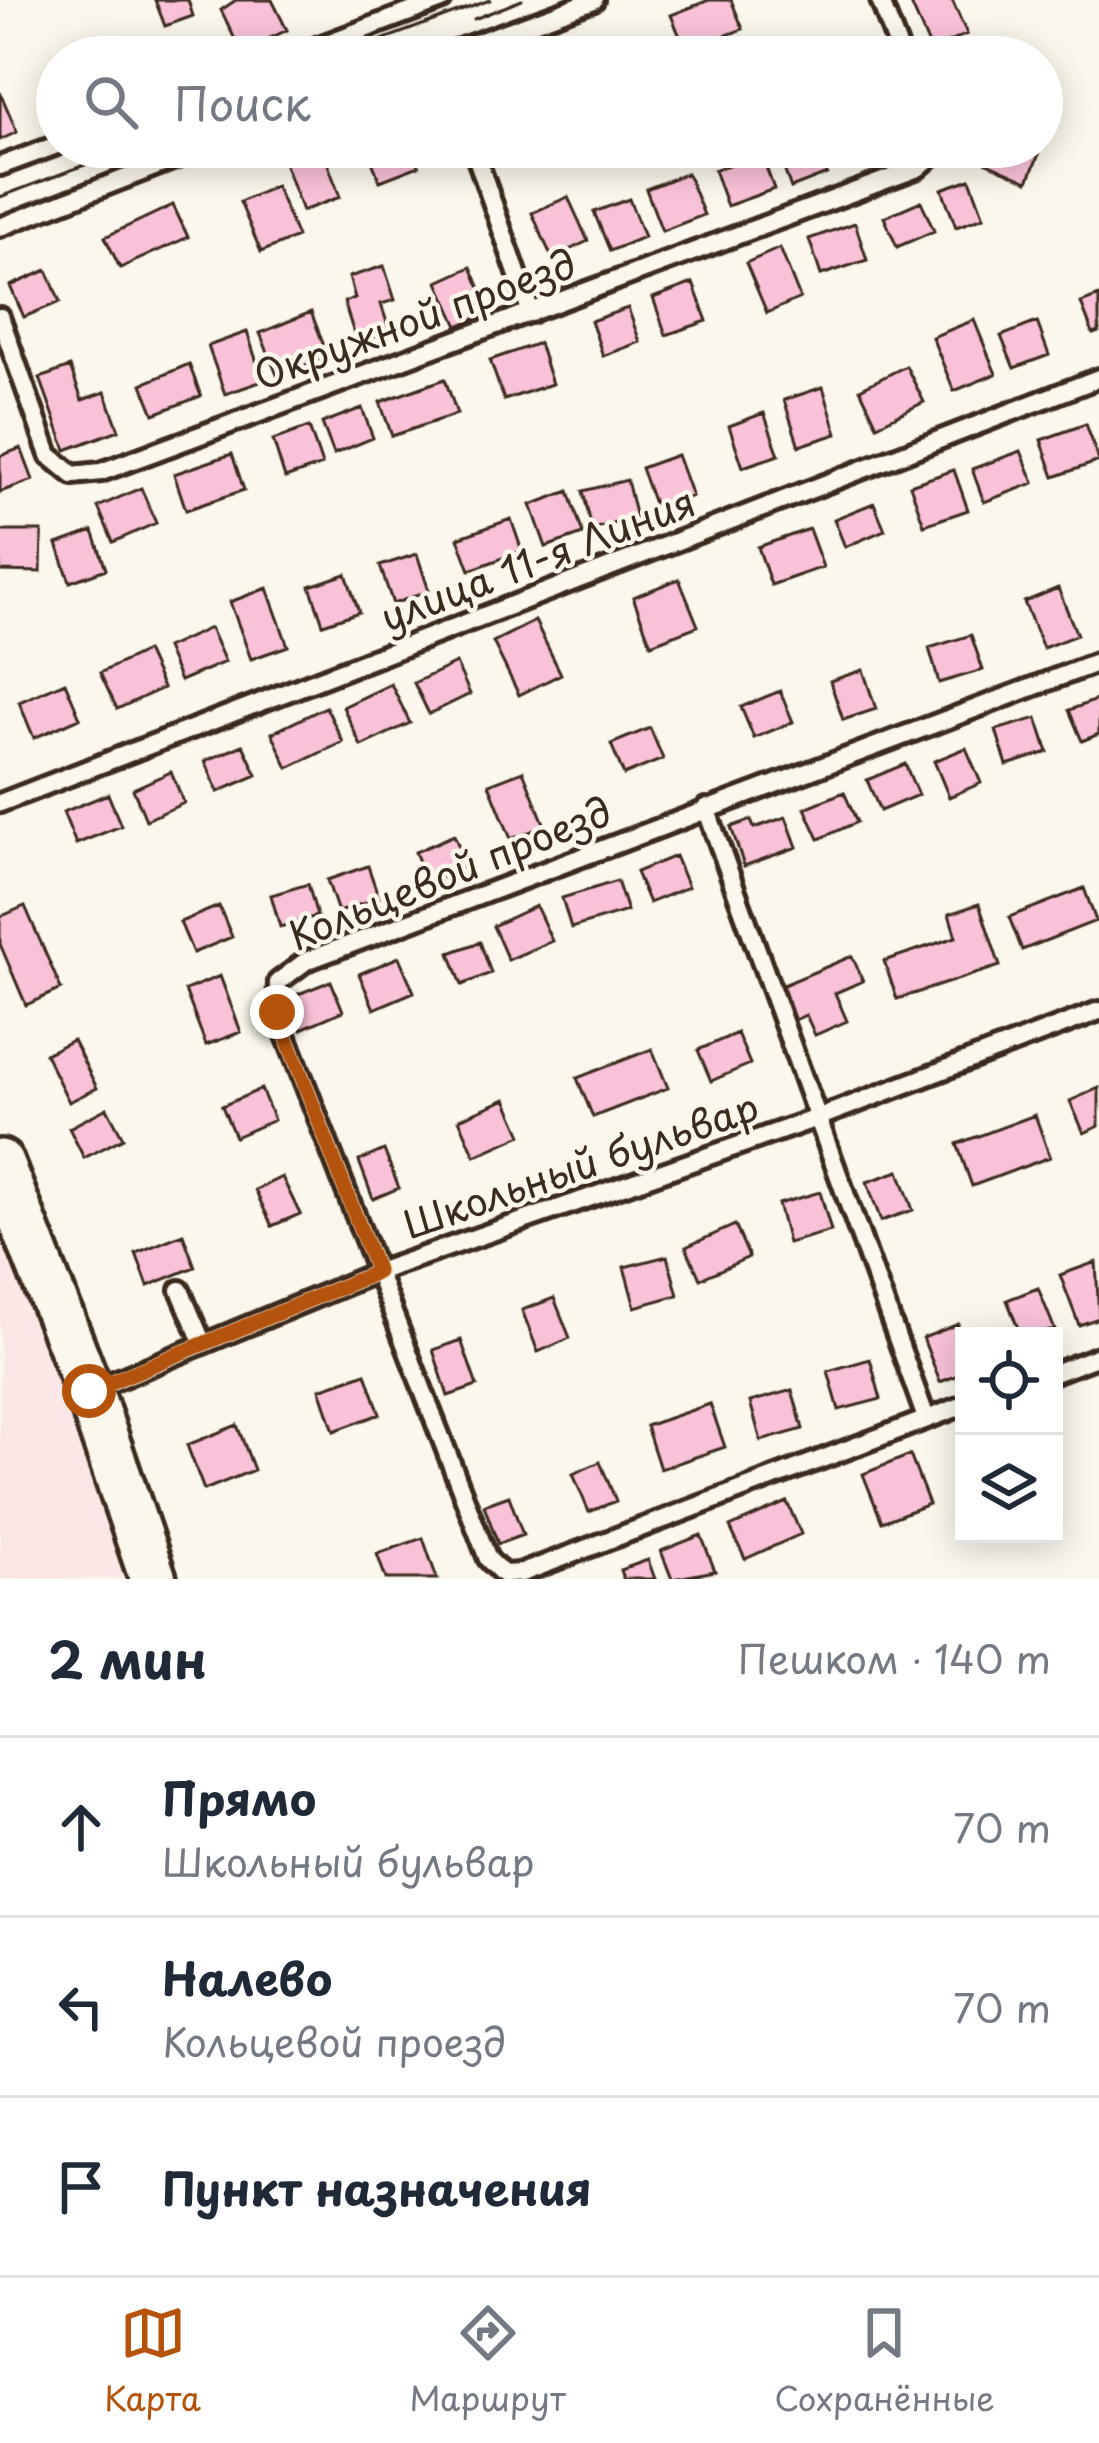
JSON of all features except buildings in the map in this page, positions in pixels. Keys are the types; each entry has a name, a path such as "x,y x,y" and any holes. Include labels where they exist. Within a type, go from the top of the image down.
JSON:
{"street":[{"path":"0,1163 89,1391 153,1579"}],"lane":[{"path":"340,36 414,5 442,0"},
{"path":"495,36 594,0"},
{"path":"880,0 894,36"},
{"path":"0,166 36,153"},
{"path":"0,227 152,168"},
{"path":"480,168 531,313"},
{"name":"Окружной проезд","path":"0,316 49,455 74,476 101,472 918,168"},
{"name":"улица 11-я Линия","path":"0,803 1099,378"},
{"name":"Кольцевой проезд","path":"955,1408 837,1457 522,1573 503,1574 488,1559 277,1012 278,982 307,961 1099,662"},
{"path":"706,808 926,1418"},
{"name":"Школьный бульвар","path":"89,1391 377,1272 818,1118 1099,1011"},
{"path":"180,1290 203,1345"},
{"path":"1063,1369 1099,1356"}],"shaded area":[{"path":"0,1228 128,1579 0,1579"}],"tram line":[{"path":"393,36 490,0"},
{"path":"474,19 522,0"},
{"path":"0,197 77,168"}],"route":[{"path":"89,1391 377,1272 277,1012"}]}
